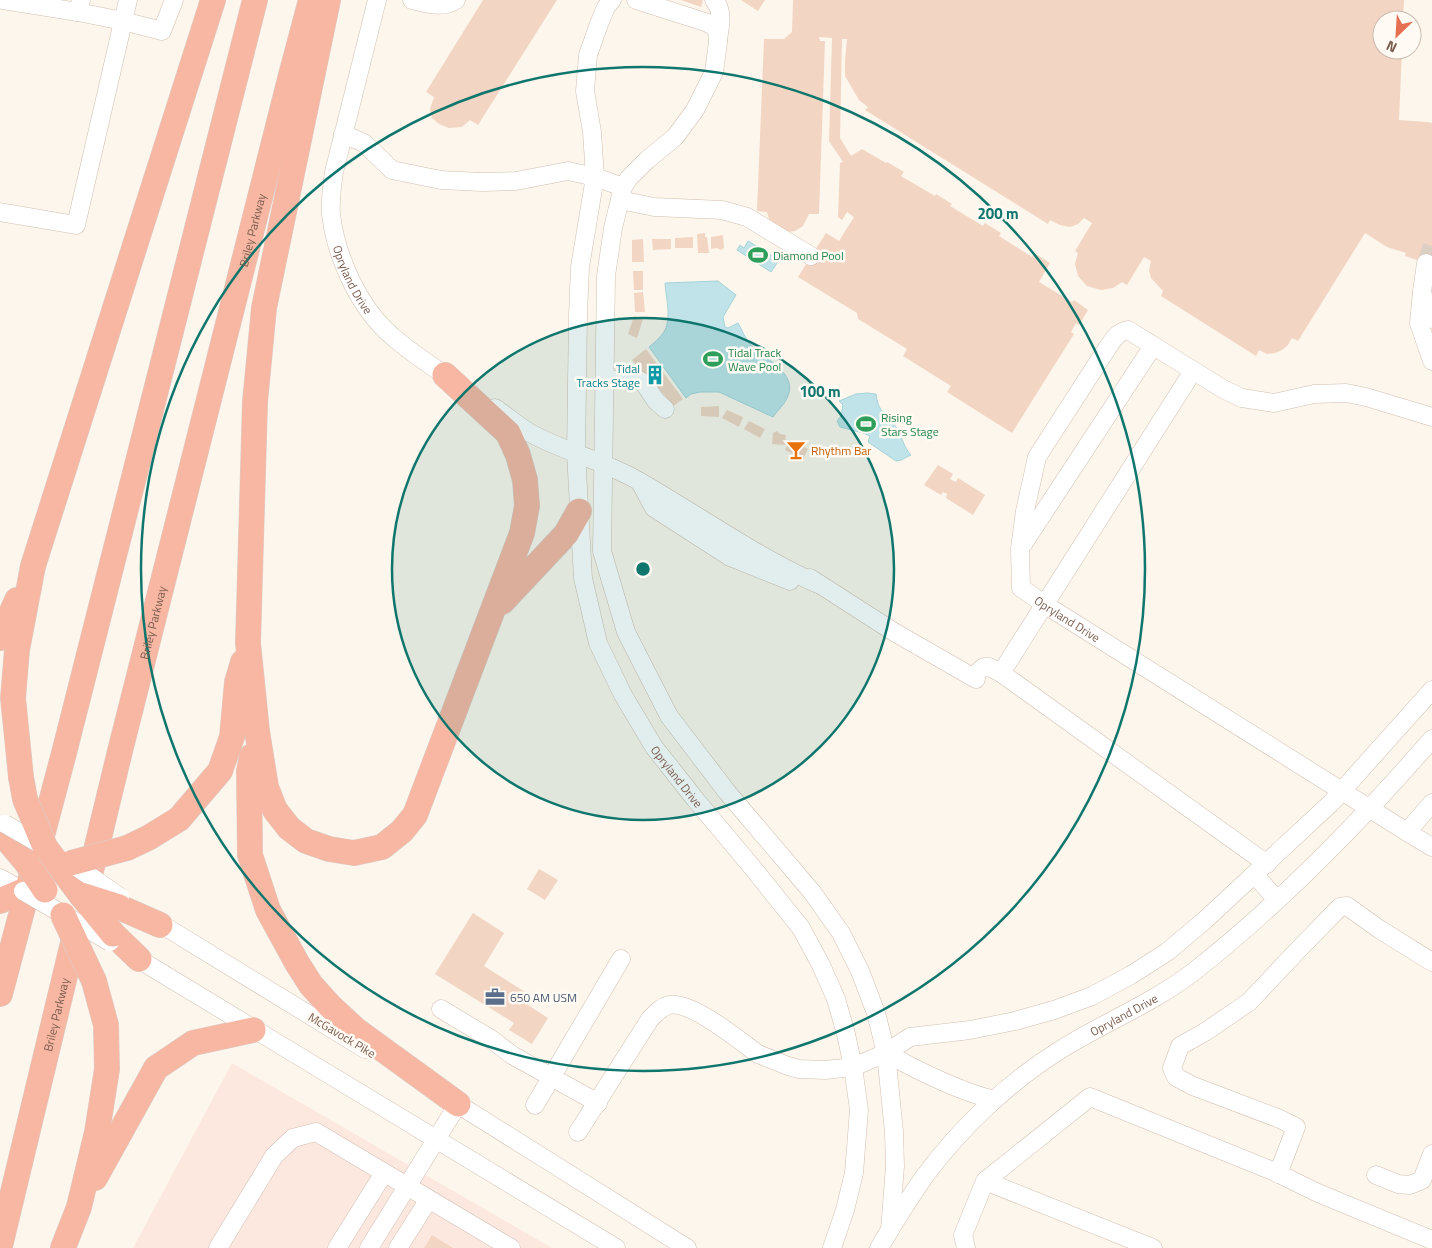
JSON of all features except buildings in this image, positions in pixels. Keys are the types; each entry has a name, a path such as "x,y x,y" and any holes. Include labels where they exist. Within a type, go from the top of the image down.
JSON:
{"highway":[{"path":"34,891 50,859 25,798 13,698 17,650 33,566 213,0"},
{"path":"0,994 72,724 255,0"},
{"name":"Briley Parkway","path":"0,1246 121,746 290,75 311,0"},
{"path":"328,0 264,308 256,402 248,643 257,731 266,787 275,810 289,828 306,840 329,849 354,853 382,847 402,831 415,815 522,533 528,506 525,480 518,455 508,433 444,374"},
{"path":"491,614 566,534 579,511"},
{"path":"0,638 33,566"},
{"path":"0,860 50,859 127,848 148,838 178,819 220,771 232,737 237,682 248,643"},
{"path":"257,731 249,770 250,854 268,910 311,985 330,1006 356,1030 458,1104"},
{"path":"2,827 50,859 81,895 112,938 139,960"},
{"path":"34,891 63,915 94,981 106,1026 107,1069 97,1132 79,1206 63,1248"},
{"path":"0,901 34,891 81,895 120,902 160,925"},
{"path":"79,1206 156,1068 193,1043 253,1030"}],"street":[{"path":"3,0 79,6 122,21 162,31 174,0"},
{"path":"0,212 76,226 128,0"},
{"name":"Opryland Drive","path":"377,0 343,134 331,194 331,214 337,242 352,282 372,314 390,335 410,352 531,433 604,463"},
{"path":"412,0 440,5 456,0"},
{"path":"636,0 708,23 716,31 718,42"},
{"path":"624,188 647,160 675,137 695,110 714,72 721,18 714,0"},
{"name":"Opryland Drive","path":"609,2 588,55 585,91 592,132 595,177 580,267 578,314 576,453 583,578 598,643 623,695 654,747 695,800 801,928 821,965 836,999 853,1067 859,1110 854,1173 845,1210 830,1246"},
{"path":"343,134 364,143 392,170 441,180 482,182 516,181 568,171 595,177 624,188 654,207 722,210 747,217 811,256"},
{"name":"Opryland Drive","path":"624,188 613,228 606,276 602,551 626,632 669,716 727,792 812,892 841,934 860,971 876,1013 886,1053 894,1132 895,1166 890,1230"},
{"path":"1426,263 1419,324 1432,361"},
{"path":"1422,292 1429,316 1432,319"},
{"path":"1020,549 1025,511 1037,457 1108,347 1122,331 1128,330 1214,384 1242,398 1274,403 1314,394 1346,393 1431,412"},
{"path":"1020,549 1153,346"},
{"path":"1001,673 1193,371"},
{"path":"605,382 632,376 644,383 656,401 665,409"},
{"path":"604,463 642,487 902,636 978,675 984,667 989,667 1001,673 1261,870 1277,900"},
{"path":"642,487 656,480 676,490 758,541 817,587"},
{"path":"642,487 654,508 730,557 757,568 817,587"},
{"name":"Opryland Drive","path":"1020,549 1021,588 1432,847"},
{"path":"578,1132 650,1019 663,1007 670,1004 683,1006 701,1014 758,1054 788,1066 811,1070 853,1067 886,1053 910,1037 970,1030 1015,1021 1054,1010 1092,996 1167,952 1261,870 1342,791 1432,690"},
{"name":"Opryland Drive","path":"879,1248 925,1176 976,1116 1027,1073 1060,1050 1148,1002 1190,974 1224,946 1305,875 1370,809 1432,740"},
{"path":"1407,832 1432,803"},
{"path":"50,859 120,902"},
{"path":"0,878 34,891"},
{"path":"1278,1174 1296,1127 1280,1119 1193,1086 1176,1077 1172,1068 1180,1046 1205,1032 1249,1002 1340,907 1347,906 1379,930 1432,962"},
{"path":"63,915 112,938"},
{"name":"McGavock Pike","path":"160,925 458,1104 687,1248"},
{"path":"535,1105 621,959"},
{"path":"139,960 616,1248"},
{"path":"441,1010 491,1039 512,1055 598,1102"},
{"path":"886,1053 973,1094 994,1100"},
{"path":"966,1248 962,1235 984,1181 1090,1097 1432,1240"},
{"path":"369,1248 458,1104"},
{"path":"220,1247 274,1156 293,1138 316,1132 511,1248"},
{"path":"1376,1175 1398,1184 1410,1185 1422,1180 1432,1154"},
{"path":"337,1248 384,1173"},
{"path":"984,1181 1153,1248"},
{"path":"398,1248 429,1199"}],"shaded area":[{"path":"232,1063 552,1248 133,1248"}],"water":[{"name":"Diamond Pool","path":"748,241 779,260 771,272 737,250 740,245 744,248"},
{"name":"Tidal Track Wave Pool","path":"718,281 736,295 723,317 725,327 728,328 738,323 750,344 778,367 788,381 790,389 787,398 773,417 719,392 700,392 691,394 686,398 649,347 664,332 668,321 665,283"},
{"name":"Rising Stars Stage","path":"856,394 876,394 880,408 900,433 911,455 896,461 868,442 870,436 840,427 837,421 841,416 843,405 839,401"}],"tunnel":[{"path":"1426,263 1432,246"}],"place":[{"name":"Diamond Pool","path":"758,255"},
{"name":"Tidal Track Wave Pool","path":"713,359"},
{"name":"Tidal Tracks Stage","path":"655,375"},
{"name":"Rising Stars Stage","path":"866,424"},
{"name":"Rhythm Bar","path":"796,450"},
{"name":"650 AM USM","path":"495,997"}]}
